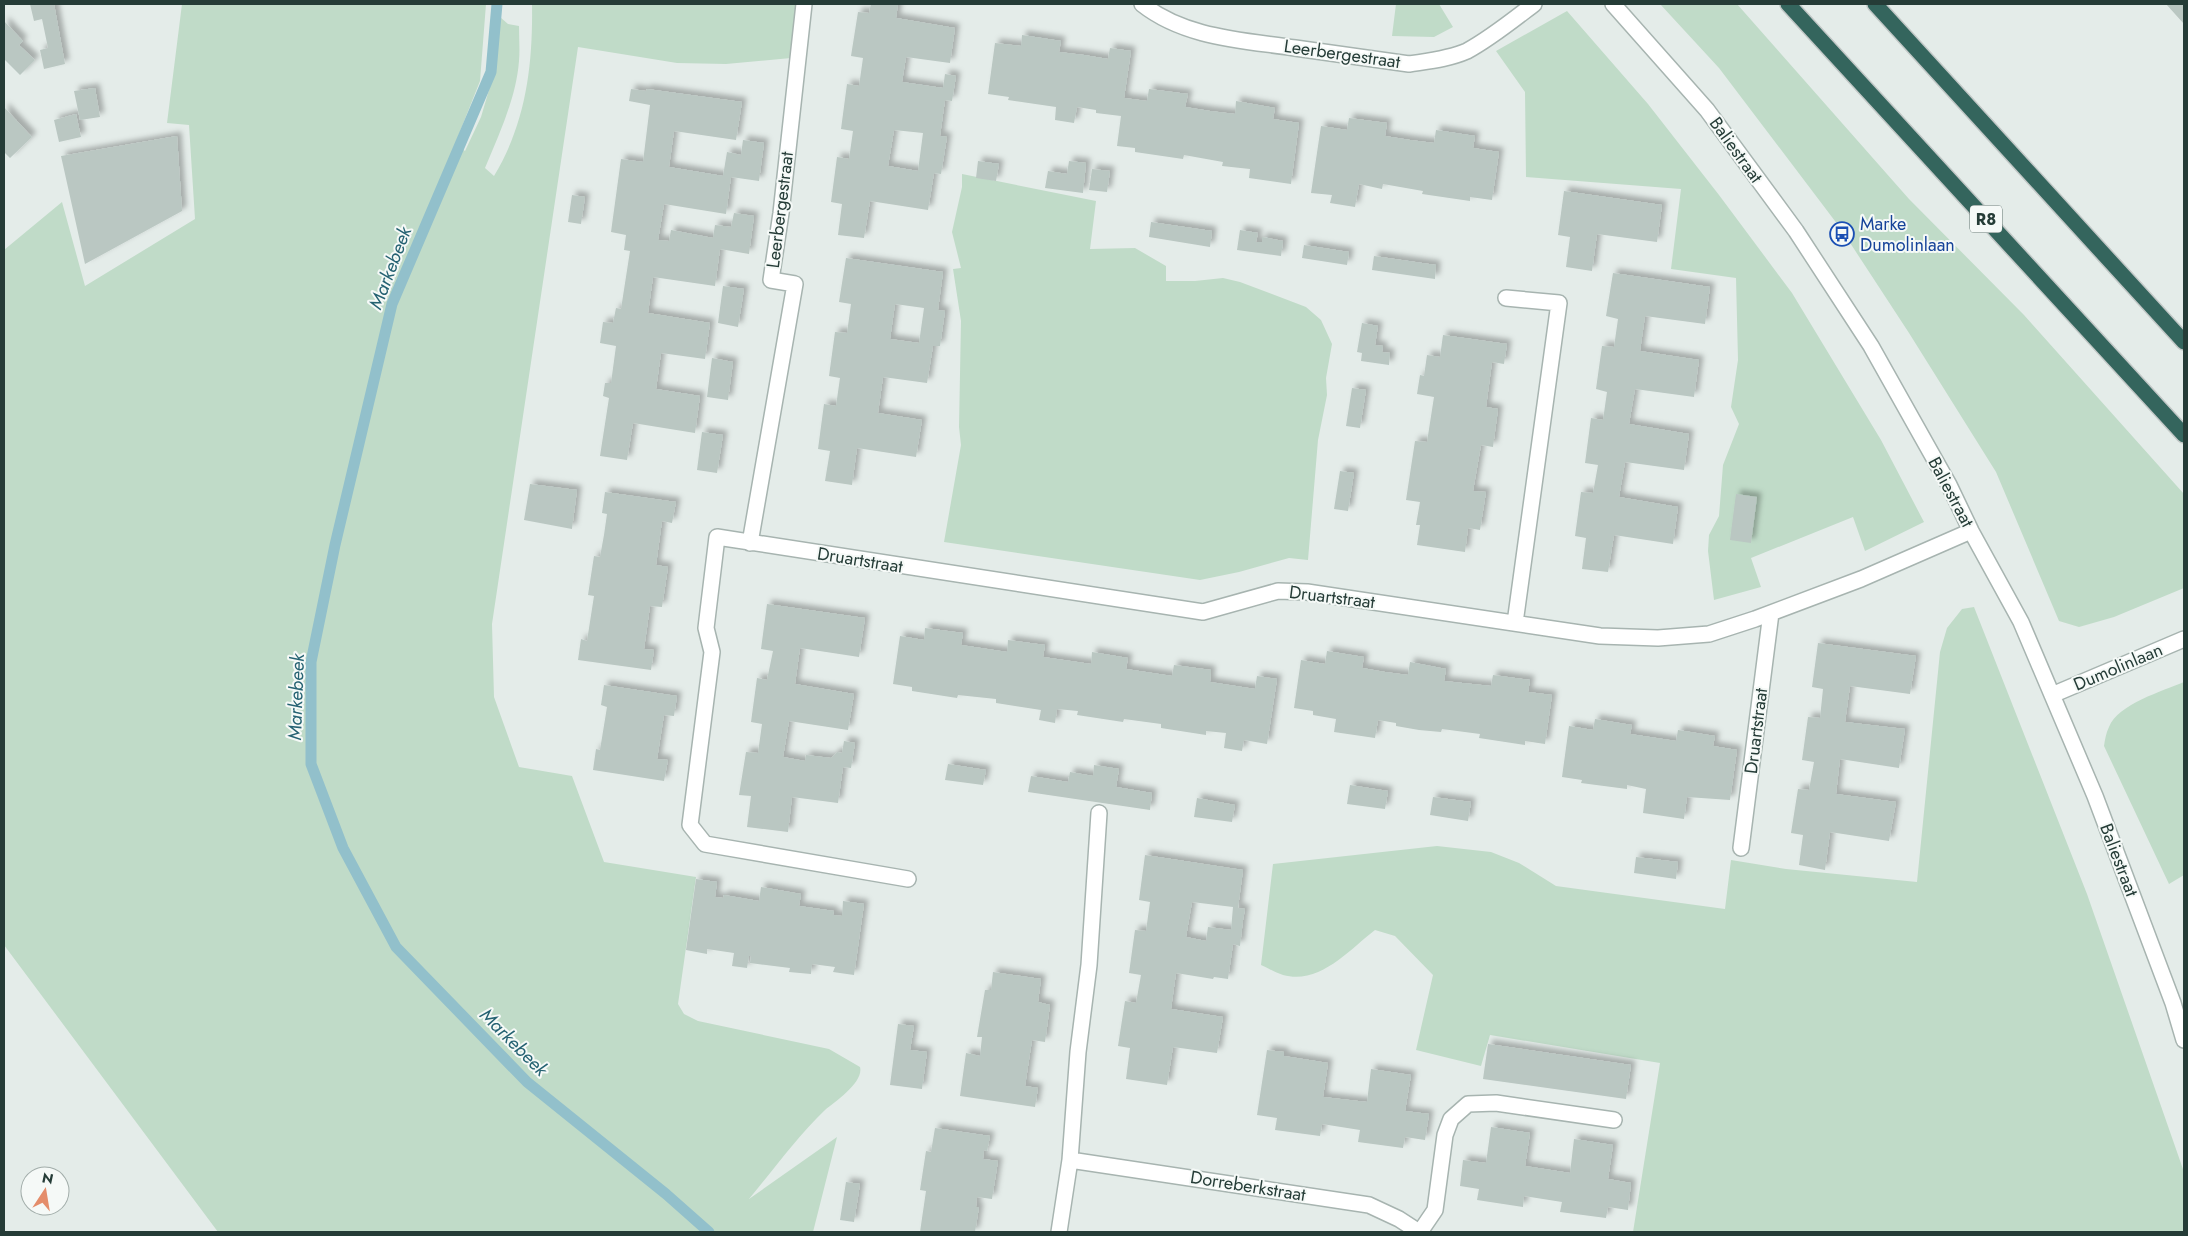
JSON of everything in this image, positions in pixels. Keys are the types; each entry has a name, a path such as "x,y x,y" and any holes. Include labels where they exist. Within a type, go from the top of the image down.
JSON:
{"highway":[{"name":"R8","path":"1788,4 2184,435"},
{"path":"1875,4 2184,342"}],"street":[{"name":"Leerbergestraat","path":"750,543 795,284 771,280 781,213 804,4"},
{"name":"Leerbergestraat","path":"1142,4 1159,17 1180,26 1218,36 1409,64 1438,60 1465,51 1498,32 1534,4"},
{"name":"Baliestraat","path":"1613,4 1707,110 1796,231 1871,346 1949,485 1971,531 2021,622 2052,695 2098,804 2174,1003 2184,1040"},
{"path":"1506,298 1559,304 1515,623"},
{"name":"Druartstraat","path":"908,879 705,844 690,825 712,652 706,628 717,537 1203,612 1278,591 1307,592 1600,636 1658,638 1709,634 1771,613 1861,578 1971,531"},
{"name":"Druartstraat","path":"1742,848 1771,613"},
{"name":"Dumolinlaan","path":"2052,695 2184,639"},
{"path":"1059,1232 1070,1160 1078,1052 1089,965 1099,812"},
{"path":"1419,1232 1436,1210 1446,1134 1451,1119 1468,1104 1496,1103 1614,1120"},
{"name":"Dorreberkstraat","path":"1070,1160 1369,1205 1419,1232"}],"green space":[{"path":"182,4 486,4 480,81 455,144 465,151 481,117 494,73 500,17 508,24 519,26 519,57 511,103 485,168 494,176 514,135 525,93 531,49 532,4 798,4 791,58 726,64 677,63 578,47 492,624 494,697 519,767 572,776 604,862 696,877 678,1004 684,1014 698,1021 829,1049 860,1067 858,1079 854,1085 825,1110 805,1131 749,1199 837,1137 813,1232 218,1232 4,945 4,250 62,202 85,286 195,219 189,125 167,123"},
{"path":"1396,4 1439,4 1453,27 1434,37 1392,36"},
{"path":"1660,4 1737,4 1909,199 2024,315 2184,494 2184,588 2114,617 2079,627 2059,621 1996,472 1909,333 1841,229 1719,68"},
{"path":"1567,11 1648,104 1792,293 1881,440 1924,522 1865,551 1853,517 1751,558 1761,587 1714,600 1708,551 1709,535 1719,516 1723,465 1739,424 1731,407 1738,360 1736,278 1671,269 1681,189 1526,177 1525,92 1496,51"},
{"path":"962,174 1096,201 1090,249 1135,248 1166,266 1166,281 1195,281 1223,278 1240,282 1306,307 1321,320 1332,344 1326,378 1327,395 1318,440 1308,560 1289,558 1239,572 1200,580 944,542 961,445 959,427 961,321 953,269 961,268 952,232 962,187"},
{"path":"1974,607 2087,894 2184,1172 2184,1232 1633,1232 1660,1063 1490,1035 1481,1066 1416,1050 1433,975 1395,936 1375,930 1333,964 1309,975 1297,977 1283,975 1261,965 1273,864 1437,846 1491,852 1519,863 1556,886 1725,909 1731,860 1786,869 1917,882 1940,652 1947,628 1962,609"},
{"path":"2184,682 2184,875 2169,884 2104,746 2109,727 2122,712 2142,699"}],"building":[{"path":"30,4 54,4 65,64 44,69 40,50 48,48 42,19 34,21"},
{"path":"871,4 898,4 896,18 955,28 950,63 906,57 902,82 943,88 945,74 956,76 952,101 945,100 940,136 947,137 941,174 934,173 928,210 870,201 864,238 838,235 842,204 831,202 837,157 849,159 853,131 841,129 847,84 859,86 863,58 851,56 858,12 869,13","holes":["894,130 923,133 918,171 888,166"]},
{"path":"2166,4 2184,4 2184,24"},
{"path":"4,21 23,41 19,45 35,60 20,75 4,59"},
{"path":"1022,35 1061,41 1059,52 1108,59 1110,48 1131,51 1124,98 1147,101 1149,89 1188,94 1185,107 1210,111 1235,114 1236,101 1275,108 1273,119 1299,123 1291,184 1249,178 1250,169 1222,166 1223,162 1184,155 1183,159 1135,152 1135,148 1117,146 1121,116 1096,113 1096,110 1077,107 1074,123 1055,120 1056,107 1008,100 1009,97 988,94 995,43 1021,46"},
{"path":"95,88 100,117 80,120 74,91"},
{"path":"631,89 646,91 647,89 742,102 736,140 674,131 669,167 723,176 727,152 741,155 743,140 764,143 759,181 731,177 726,214 664,204 658,240 669,241 671,230 713,238 715,225 731,227 734,213 754,216 749,254 720,249 715,286 653,277 648,313 710,323 705,359 661,353 656,389 700,396 695,433 633,423 627,460 600,456 609,398 603,396 605,383 611,383 616,346 600,343 603,322 613,323 616,308 621,309 630,251 624,250 626,235 611,232 621,159 643,162 650,105 629,101"},
{"path":"4,107 32,137 10,158 4,152"},
{"path":"76,114 81,137 59,142 54,120"},
{"path":"1349,118 1387,123 1385,136 1410,140 1434,143 1436,130 1475,136 1473,148 1499,152 1492,200 1470,197 1470,201 1422,194 1423,191 1383,184 1382,189 1359,184 1355,207 1330,203 1332,195 1311,193 1321,126 1347,130"},
{"path":"177,136 182,211 85,264 61,156"},
{"path":"978,161 999,164 996,181 976,178"},
{"path":"1069,161 1086,163 1083,193 1045,188 1048,171 1067,174"},
{"path":"1092,169 1110,171 1107,192 1089,190"},
{"path":"1564,191 1662,205 1657,242 1597,234 1592,271 1566,267 1570,237 1558,235"},
{"path":"572,195 585,197 581,224 568,222"},
{"path":"1151,222 1212,231 1210,247 1149,237"},
{"path":"1240,230 1258,233 1256,242 1262,242 1262,237 1283,241 1281,256 1237,250"},
{"path":"1304,245 1349,252 1347,265 1302,258"},
{"path":"1374,256 1436,265 1435,279 1372,270"},
{"path":"846,258 943,272 938,310 945,311 940,346 933,346 927,383 883,377 878,413 922,420 916,457 857,448 852,485 825,481 830,451 818,449 824,404 836,406 840,378 829,376 835,332 847,333 851,304 839,302","holes":["895,304 924,308 919,343 890,339"]},
{"path":"1613,273 1710,287 1705,324 1645,316 1640,351 1699,360 1694,397 1635,389 1629,424 1689,434 1684,470 1625,462 1619,497 1678,507 1673,544 1614,535 1608,572 1582,569 1586,538 1575,536 1581,492 1593,493 1598,465 1585,463 1591,418 1603,420 1607,392 1596,389 1602,346 1614,347 1618,319 1606,316"},
{"path":"723,286 744,289 738,327 718,323"},
{"path":"1362,323 1378,326 1375,345 1383,346 1382,352 1390,353 1389,365 1361,361 1362,353 1357,352"},
{"path":"1443,335 1507,344 1504,364 1492,362 1486,407 1498,409 1493,447 1481,445 1473,491 1486,492 1480,530 1468,528 1465,552 1417,545 1420,525 1416,525 1420,502 1406,500 1415,441 1427,442 1434,397 1417,394 1420,375 1424,376 1427,355 1440,357"},
{"path":"712,358 733,362 728,400 707,397"},
{"path":"1352,388 1366,390 1360,428 1346,426"},
{"path":"702,432 723,435 717,473 697,470"},
{"path":"1340,471 1354,473 1348,511 1334,509"},
{"path":"530,484 577,490 572,529 524,520"},
{"path":"605,492 676,502 672,523 662,521 656,565 668,567 662,607 650,606 644,649 654,650 651,670 578,660 581,639 587,641 594,596 588,595 594,556 600,557 607,514 602,513"},
{"path":"1736,494 1757,497 1751,543 1730,540"},
{"path":"767,604 865,618 859,657 800,648 795,684 854,694 848,730 789,721 783,757 805,761 806,755 831,758 837,752 842,753 844,741 855,743 851,768 843,767 838,803 792,797 788,832 747,827 751,796 739,795 746,752 758,753 762,724 751,722 757,678 767,680 773,651 761,649"},
{"path":"925,628 963,633 961,645 1007,652 1008,640 1045,645 1043,657 1091,664 1092,652 1128,658 1126,669 1172,676 1174,665 1211,670 1210,682 1255,689 1257,676 1277,679 1267,744 1244,740 1242,751 1224,748 1226,733 1206,731 1206,735 1161,728 1161,724 1124,719 1123,722 1077,715 1078,711 1057,709 1055,723 1039,720 1041,710 996,703 996,699 958,695 957,698 912,691 912,687 893,684 900,636 924,640"},
{"path":"1818,643 1916,656 1910,694 1850,686 1845,722 1905,729 1899,768 1840,759 1836,794 1896,802 1889,841 1830,832 1825,870 1799,865 1803,835 1791,833 1798,789 1809,790 1814,762 1802,760 1808,717 1820,718 1823,689 1812,687"},
{"path":"1327,651 1364,657 1362,668 1385,672 1408,675 1410,662 1446,669 1444,681 1491,686 1493,675 1530,680 1528,692 1552,695 1545,744 1525,741 1525,745 1479,738 1480,734 1442,729 1441,732 1419,730 1396,726 1396,723 1378,720 1375,738 1334,732 1336,719 1313,715 1313,711 1294,708 1301,660 1325,664"},
{"path":"604,685 677,696 674,716 664,715 657,759 668,760 664,781 593,770 596,749 600,750 607,707 601,705"},
{"path":"1595,719 1632,725 1630,734 1676,741 1678,730 1715,736 1713,746 1737,750 1730,800 1687,797 1684,819 1643,813 1646,789 1627,785 1627,789 1581,783 1582,780 1562,777 1569,726 1593,730"},
{"path":"948,764 986,770 983,785 945,780"},
{"path":"1094,765 1119,769 1116,787 1152,793 1150,810 1028,792 1031,776 1068,782 1070,772 1093,776"},
{"path":"1350,785 1388,791 1385,809 1347,804"},
{"path":"1433,797 1471,802 1468,821 1430,815"},
{"path":"1197,798 1235,805 1232,822 1194,817"},
{"path":"1145,855 1243,870 1238,908 1245,909 1240,946 1233,944 1228,979 1214,977 1213,979 1176,973 1171,1009 1223,1017 1217,1053 1173,1047 1167,1085 1126,1079 1130,1048 1118,1046 1125,1001 1136,1003 1141,975 1129,973 1135,930 1146,931 1150,902 1139,900","holes":["1192,902 1233,907 1231,930 1208,927 1206,941 1186,937"]},
{"path":"1636,857 1678,862 1676,879 1634,873"},
{"path":"696,879 717,882 715,897 723,898 724,895 759,901 761,887 801,894 799,906 834,911 833,915 842,916 843,901 864,904 854,975 833,972 835,967 812,964 811,974 789,972 790,968 750,963 751,956 749,956 747,968 732,966 734,953 707,949 707,954 686,950"},
{"path":"993,972 1041,979 1038,1002 1050,1005 1045,1042 1032,1040 1025,1086 1038,1088 1035,1107 960,1096 966,1053 980,1056 982,1037 977,1037 985,990 991,990"},
{"path":"898,1024 914,1026 910,1050 927,1052 922,1089 890,1085"},
{"path":"1488,1044 1631,1065 1626,1099 1483,1079"},
{"path":"1267,1050 1284,1052 1284,1056 1328,1063 1323,1097 1367,1102 1371,1069 1411,1075 1405,1111 1429,1114 1425,1140 1405,1137 1403,1148 1358,1142 1360,1130 1322,1124 1320,1136 1275,1130 1277,1118 1257,1115"},
{"path":"1491,1127 1530,1133 1525,1166 1570,1173 1574,1139 1613,1145 1608,1179 1631,1183 1628,1210 1608,1207 1606,1218 1560,1212 1562,1202 1524,1196 1523,1207 1477,1200 1479,1189 1460,1186 1463,1160 1486,1163"},
{"path":"935,1128 990,1136 987,1151 984,1150 983,1159 998,1161 992,1199 977,1197 976,1207 979,1207 975,1232 920,1232 926,1191 920,1190 926,1151 931,1152"},
{"path":"846,1182 860,1184 854,1222 840,1220"}],"waterway":[{"name":"Markebeek","path":"497,4 491,72 392,304 335,545 311,662 311,764 343,848 396,947 527,1082 666,1194 709,1232"}],"place":[{"name":"Marke Dumolinlaan","path":"1842,234"}]}
